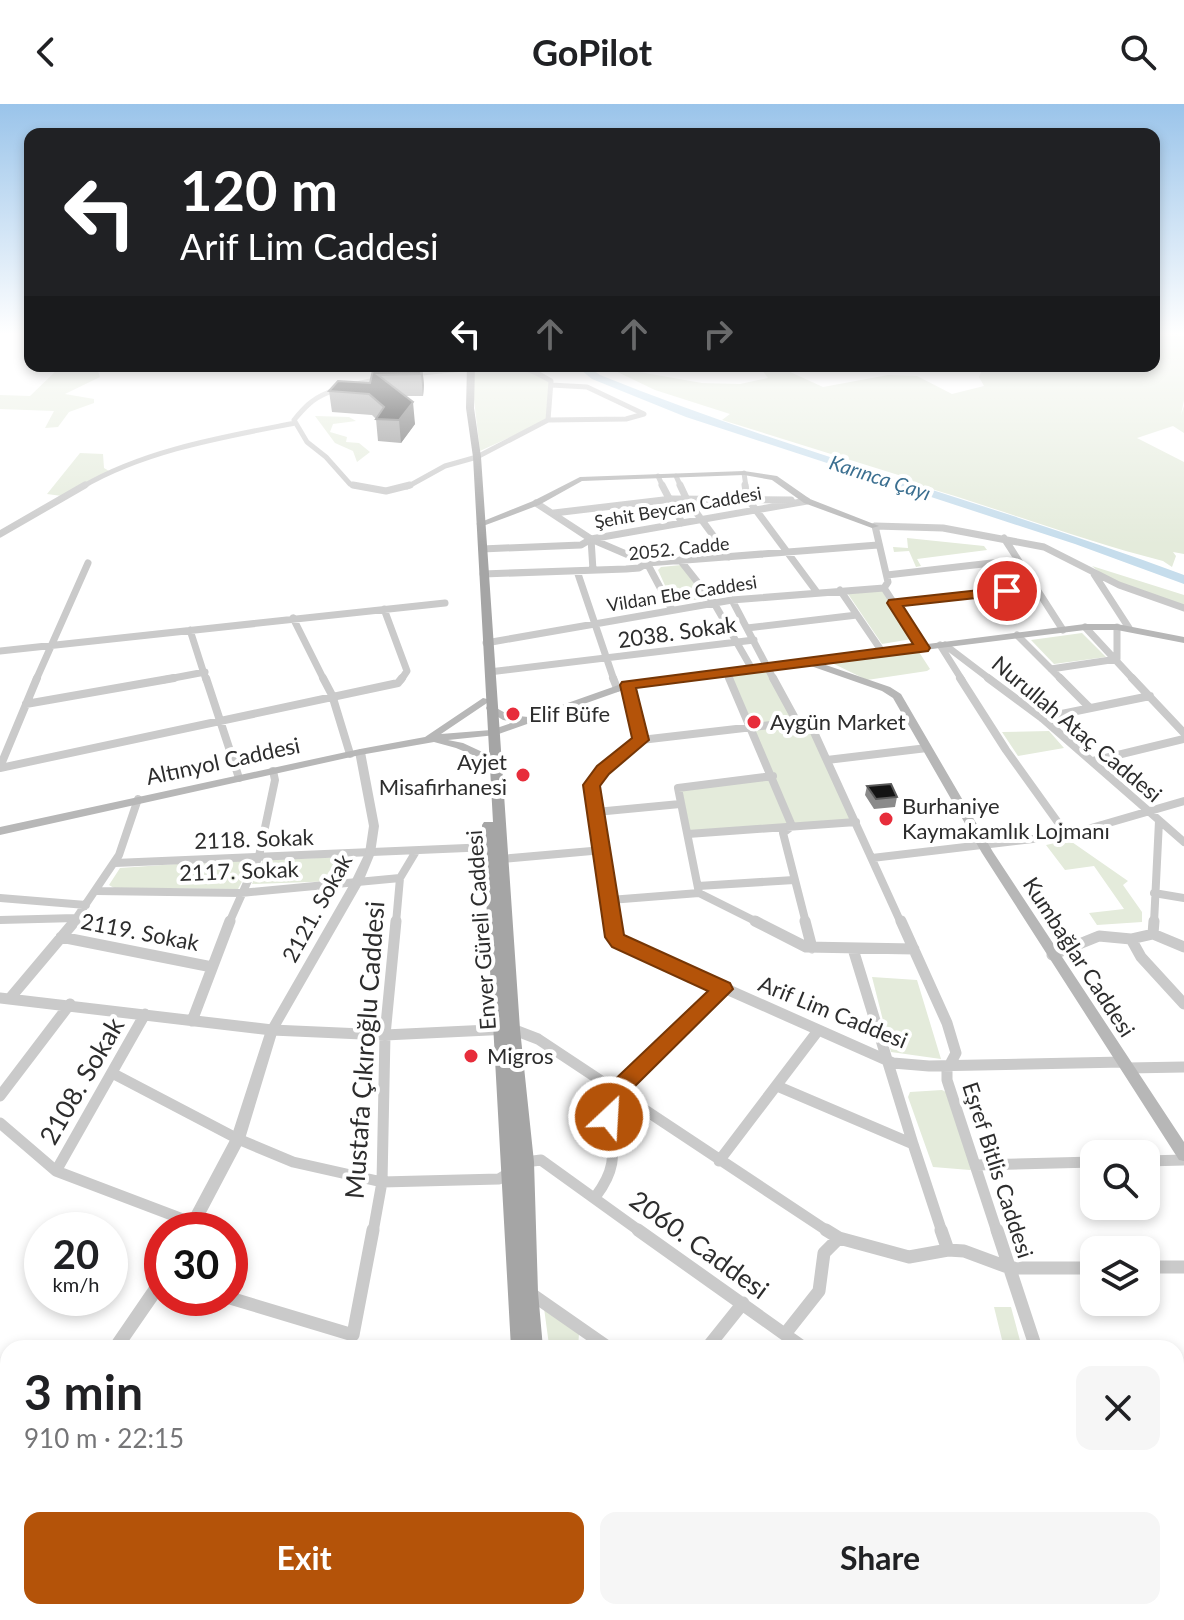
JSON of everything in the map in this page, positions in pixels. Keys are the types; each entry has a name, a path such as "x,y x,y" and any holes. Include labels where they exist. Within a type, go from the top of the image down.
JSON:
{"main road":[{"name":"Enver Güreli Caddesi","path":"470,404 482,549 489,672 487,704"},
{"name":"Enver Güreli Caddesi","path":"474,458 487,704 501,859 506,1030"},
{"path":"480,524 536,503 580,479 744,473 774,478 807,501 875,526"},
{"path":"489,732 543,717 622,687 727,672 1085,627 1123,628 1184,640"},
{"name":"Kumbağlar Caddesi","path":"807,662 892,692 984,847 1184,1157"},
{"path":"428,739 487,704 507,718 525,721"},
{"name":"Altınyol Caddesi","path":"0,831 355,753 428,739 489,732 525,721"},
{"name":"Enver Güreli Caddesi","path":"489,732 490,847 519,1167 521,1340"},
{"path":"428,739 459,745 487,758"},
{"name":"Enver Güreli Caddesi","path":"522,1289 532,1340"}],"street":[{"path":"308,404 298,410 295,423 307,442 326,457 342,478 366,489 396,490 445,466 474,458 548,420 626,419 644,414 622,404"},
{"path":"548,420 549,404"},
{"path":"0,534 109,471 222,437 295,423"},
{"path":"744,473 747,498 816,591"},
{"path":"658,476 682,523"},
{"path":"676,476 687,500 729,557"},
{"path":"554,513 594,505 670,499 807,501"},
{"name":"Şehit Beycan Caddesi","path":"482,549 581,545 591,539 807,501"},
{"path":"536,503 591,539 647,563 672,610"},
{"path":"923,648 884,588 888,582 887,575 875,526 915,525 1044,547 1119,585 1184,608"},
{"path":"1004,538 1063,630"},
{"path":"591,539 593,570"},
{"name":"2052. Cadde","path":"483,574 639,568 647,563 878,545"},
{"path":"680,560 714,603 752,669"},
{"path":"887,575 1018,560"},
{"path":"0,767 49,647 88,563"},
{"path":"577,571 605,660 622,687 641,740 797,722"},
{"path":"1092,571 1123,628 1117,659"},
{"name":"Vildan Ebe Caddesi","path":"486,643 732,600 884,588"},
{"path":"894,603 1036,588"},
{"path":"840,590 883,653"},
{"name":"Eşref Bitlis Caddesi","path":"732,600 797,722 813,730 947,1023 956,1053 949,1065 947,1080 1033,1340"},
{"path":"0,651 445,603"},
{"path":"0,767 398,683 407,671 384,609"},
{"path":"747,628 857,615"},
{"path":"293,618 332,697 355,753"},
{"path":"1085,627 1184,736 1093,761"},
{"path":"190,630 239,778"},
{"path":"1017,635 1090,708"},
{"name":"2038. Sokak","path":"489,672 754,640"},
{"path":"943,645 1006,750 1067,835"},
{"name":"Nurullah Ataç Caddesi","path":"943,645 1042,718 1184,842"},
{"path":"1051,669 1117,659"},
{"path":"26,704 205,672"},
{"path":"727,672 792,826"},
{"path":"1042,718 1150,696"},
{"name":"Arif Lim Caddesi","path":"641,740 592,782 614,937 618,942 886,1060 949,1065 1184,1067"},
{"path":"827,760 927,748"},
{"name":"2121. Sokak","path":"199,1212 238,1139 272,1030 357,882 370,853 374,826 355,753"},
{"path":"192,1021 241,893 259,856 275,780 273,771"},
{"path":"699,890 677,790 680,786 773,776"},
{"path":"6,998 97,891 115,863 138,799"},
{"path":"872,858 1067,835 1184,801"},
{"path":"596,812 680,804"},
{"path":"1153,934 1159,821"},
{"path":"688,834 856,822"},
{"path":"792,826 783,833 812,948"},
{"name":"2118. Sokak","path":"115,863 415,853 490,847"},
{"path":"501,859 603,850"},
{"path":"400,878 415,853"},
{"name":"2117. Sokak","path":"97,891 241,893 400,878"},
{"name":"Mustafa Çıkıroğlu Caddesi","path":"248,1303 353,1335 382,1182 385,1035 400,878"},
{"path":"610,900 794,880"},
{"path":"699,890 812,948 914,949"},
{"path":"1154,893 1184,898"},
{"path":"0,898 86,905"},
{"path":"0,920 76,918"},
{"path":"1052,955 1099,936 1131,939 1153,934 1184,947"},
{"name":"2119. Sokak","path":"61,937 212,967"},
{"path":"1131,939 1141,957 1184,1004"},
{"path":"853,949 948,1250"},
{"path":"596,1196 611,1178 614,1169 609,1117 615,1092 723,989"},
{"path":"6,998 272,1030 385,1035 506,1030 538,1039 839,1238 909,1257 948,1250 964,1251 1010,1268 1080,1268"},
{"path":"0,1096 70,1004"},
{"name":"2108. Sokak","path":"56,1171 145,1014"},
{"path":"719,1161 817,1032"},
{"path":"112,1073 238,1139 293,1162 382,1182 499,1179 519,1167"},
{"path":"777,1086 913,1144"},
{"path":"0,1123 56,1171 155,1212"},
{"path":"1160,1160 1184,1157"},
{"name":"2060. Caddesi","path":"519,1167 541,1160 596,1196 793,1340"},
{"path":"976,1165 1080,1162"},
{"path":"785,1334 819,1291 824,1253 839,1238"},
{"path":"1160,1267 1184,1267"},
{"path":"522,1289 539,1297 598,1340"},
{"path":"713,1340 743,1303"},
{"path":"121,1340 144,1306"}],"green space":[{"path":"0,404 92,404 69,412 58,427 45,428 54,411 0,409"},
{"path":"474,404 549,404 548,420 480,451"},
{"path":"698,404 1183,404 1181,415 1184,406 1184,433 1173,426 1137,438 1184,462 1184,554 1173,552 1176,556 1172,567 1163,561 1070,534 915,484 908,478 722,420 730,414"},
{"path":"315,416 349,417 356,421 333,424 330,432 347,437 346,442 359,443 370,452 357,462 353,451 335,443"},
{"path":"80,453 103,454 104,468 109,471 62,496 47,494"},
{"path":"907,538 984,546 987,550 917,559 921,566 916,567 909,551 894,552 893,547 908,548"},
{"path":"681,565 707,598 673,603 658,570"},
{"path":"1092,566 1184,595 1184,607 1111,582"},
{"path":"882,590 912,639 882,644 848,594"},
{"path":"1082,633 1106,657 1054,664 1031,640"},
{"path":"919,652 930,669 927,671 867,680 832,663"},
{"path":"768,667 797,722 813,730 856,822 688,834 678,788 773,776 751,727 760,725 756,717 747,718 727,672"},
{"path":"1049,731 1064,748 1018,756 1002,732"},
{"path":"1069,840 1128,881 1123,885 1142,912 1142,922 1097,925 1089,913 1124,909 1094,866 1065,870 1046,845"},
{"path":"347,857 341,879 337,881 252,884 263,860"},
{"path":"253,861 238,889 114,888 109,885 120,868"},
{"path":"872,977 917,980 941,1059 891,1052"},
{"path":"910,1092 946,1092 970,1170 933,1167 908,1097"},
{"path":"994,1307 1011,1307 1020,1340 1002,1340"},
{"path":"544,1308 579,1334 579,1340 548,1340"}],"building":[{"path":"380,404 412,404 399,420 376,419 384,407"},
{"path":"891,784 897,797 876,799 867,786"}],"waterway":[{"name":"Karınca Çayı","path":"662,404 1080,541 1184,580"}],"place":[{"name":"Elif Büfe","path":"513,714"},
{"name":"Aygün Market","path":"754,722"},
{"name":"Ayjet Misafirhanesi","path":"523,775"},
{"name":"Burhaniye Kaymakamlık Lojmanı","path":"886,819"},
{"name":"Migros","path":"471,1056"}],"route":[{"path":"609,1117 611,1098 615,1092 723,989 618,942 614,937 591,785 595,777 641,740 627,685 923,648 894,603 1007,591"}]}
